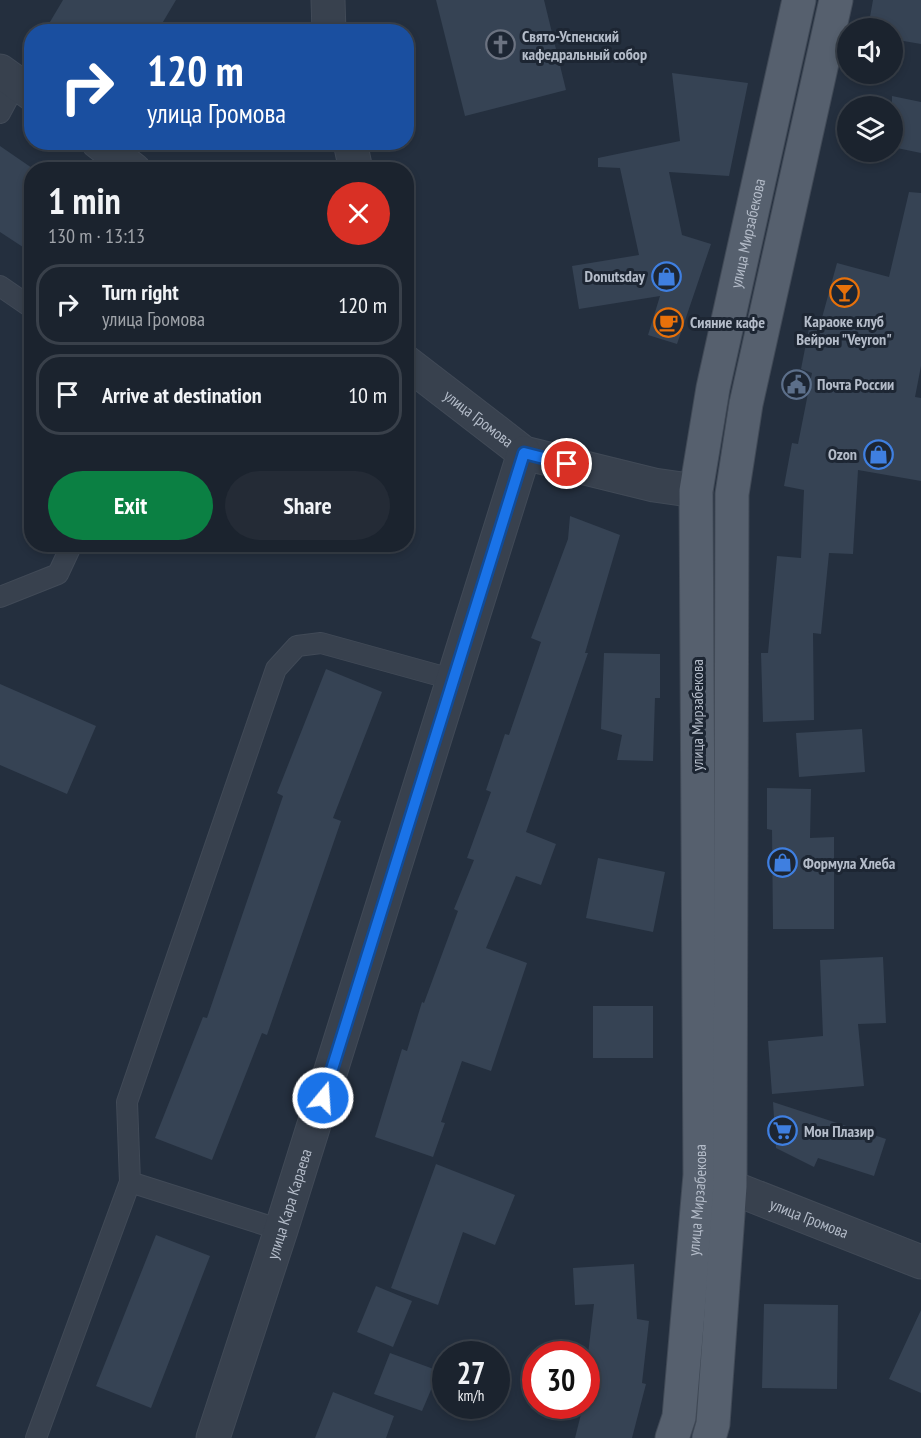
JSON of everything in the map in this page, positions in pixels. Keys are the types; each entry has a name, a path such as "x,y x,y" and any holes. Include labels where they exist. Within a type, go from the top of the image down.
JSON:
{"main road":[{"name":"улица Мирзабекова","path":"672,1438 679,1417 700,1175 696,491 713,388 799,0"},
{"name":"улица Мирзабекова","path":"709,1438 713,1424 730,1186 732,494 746,404 836,0"}],"street":[{"path":"328,0 329,24"},
{"path":"108,150 124,162"},
{"name":"улица Громова","path":"414,368 524,453 654,485 696,491"},
{"name":"улица Кара Караева","path":"213,1438 455,680 524,453"},
{"name":"улица Громова","path":"700,1175 921,1262"}],"lane":[{"path":"0,113 16,82"},
{"path":"0,286 24,302"},
{"path":"0,597 58,574 68,552"},
{"path":"36,1438 130,1182 127,1102 276,669 297,646 321,642 455,680"},
{"path":"130,1182 281,1230"}],"building":[{"path":"63,0 176,0 162,24 49,24"},
{"name":"Свято-Успенский кафедральный собор","path":"436,0 544,0 566,90 465,116"},
{"path":"873,0 921,0 921,44 903,41 903,18 870,18"},
{"path":"672,73 748,83 729,176 669,172 682,235 711,244 677,344 648,335 660,296 579,309 572,266 639,255 620,168 598,167 598,158 680,141"},
{"path":"903,98 921,102 921,153 903,149"},
{"path":"0,146 24,162 24,248 0,232"},
{"path":"909,192 921,193 921,366 915,397 921,398 921,481 858,470 853,554 829,553 821,634 813,633 814,720 763,722 761,653 768,653 777,556 801,558 804,490 784,486 792,443 798,444 812,373 801,369 810,323 820,325 837,263 889,277"},
{"path":"570,516 620,535 585,653 588,653 526,832 556,844 541,885 516,876 486,948 527,963 491,1071 462,1061 441,1122 445,1123 433,1157 375,1137 402,1049 407,1051 422,1002 424,1003 458,911 454,909 474,860 467,858 491,792 486,790 505,734 509,735 541,642 531,638 568,539"},
{"path":"604,653 660,654 660,698 655,698 653,761 617,760 622,735 601,729"},
{"path":"326,669 382,692 333,818 341,821 267,1035 262,1033 212,1160 155,1138 203,1017 207,1018 283,796 277,793"},
{"path":"0,684 96,726 67,794 0,765"},
{"path":"862,729 865,772 799,777 796,733"},
{"path":"767,788 811,789 810,838 834,837 834,929 773,929 772,830 767,829"},
{"path":"598,858 665,872 653,932 586,918"},
{"path":"883,957 886,1023 858,1024 864,1086 772,1094 768,1041 823,1036 820,960"},
{"path":"593,1006 653,1006 653,1058 593,1058"},
{"path":"773,1102 886,1139 874,1176 818,1158 814,1167 776,1148"},
{"path":"436,1164 515,1195 495,1245 463,1232 438,1305 391,1288"},
{"path":"156,1235 210,1256 151,1408 96,1386"},
{"path":"634,1264 637,1319 649,1321 642,1383 646,1384 632,1438 575,1438 580,1419 600,1419 600,1341 590,1341 594,1304 575,1305 573,1268"},
{"path":"376,1286 412,1301 393,1347 357,1332"},
{"path":"764,1304 838,1305 837,1389 762,1388"},
{"path":"921,1310 921,1393 889,1379"},
{"path":"390,1353 432,1368 432,1387 422,1411 374,1394"},
{"path":"333,1392 394,1416 386,1438 315,1438"}],"place":[{"name":"Свято-Успенский кафедральный собор","path":"501,45"},
{"name":"Donutsday","path":"666,276"},
{"name":"Караоке клуб Вейрон \"Veyron\"","path":"844,293"},
{"name":"Сияние кафе","path":"669,322"},
{"name":"Почта России","path":"796,384"},
{"name":"Ozon","path":"878,454"},
{"name":"Формула Хлеба","path":"782,863"},
{"name":"Мон Плазир","path":"783,1131"}],"route":[{"path":"323,1098 524,453 567,464"}]}
